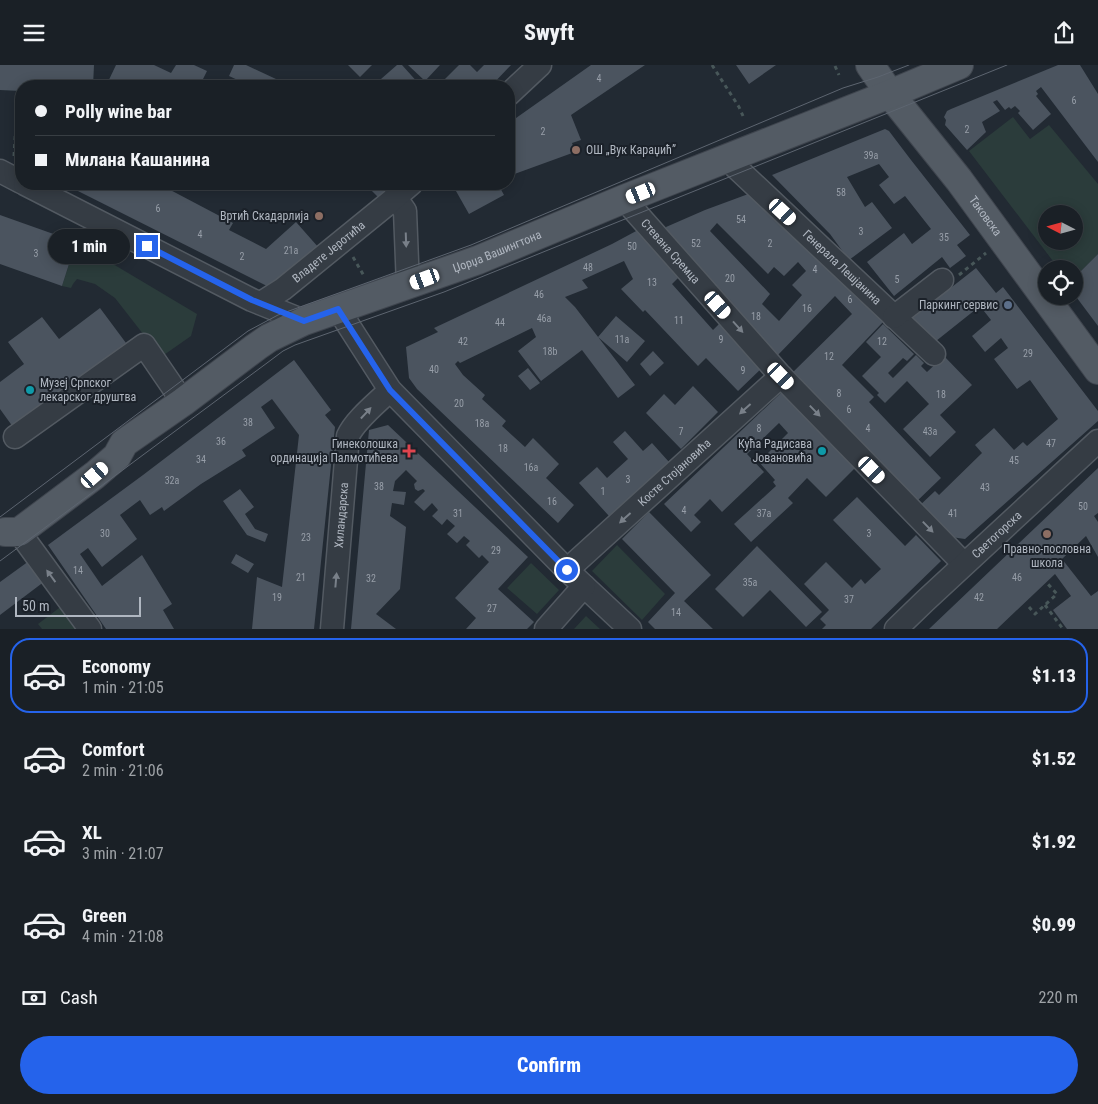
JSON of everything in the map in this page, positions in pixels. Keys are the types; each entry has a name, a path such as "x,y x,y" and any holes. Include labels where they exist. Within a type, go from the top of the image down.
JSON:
{"main road":[{"name":"Таковска","path":"870,65 890,94 959,180 1098,370"},
{"name":"Џорџа Вашингтона","path":"8,533 95,475 117,456 124,443 269,338 304,321 478,261 624,199 959,65"}],"street":[{"path":"515,88 540,65"},
{"name":"Генерала Лешјанина","path":"727,159 934,354"},
{"path":"0,171 15,179"},
{"path":"37,190 252,300 304,321"},
{"name":"Владете Јеротића","path":"260,303 283,289 403,191"},
{"name":"Владете Јеротића","path":"403,191 408,285"},
{"name":"Стевана Сремца","path":"624,199 781,376 964,564"},
{"path":"894,317 942,280"},
{"path":"338,309 390,390 567,570 630,629"},
{"path":"15,437 144,345 183,402"},
{"name":"Косте Стојановића","path":"567,570 781,376"},
{"name":"Хиландарска","path":"332,629 348,436 370,409 390,390"},
{"name":"Светогорска","path":"896,629 1098,441"},
{"path":"8,533 90,629"},
{"path":"546,629 584,586"}],"path":[{"path":"712,65 743,116"},
{"path":"835,66 838,75"},
{"path":"14,153 15,138"},
{"path":"942,280 946,285 986,253"},
{"path":"1028,607 1035,614 1057,595 1046,582"},
{"path":"1045,605 1063,629"}],"shaded area":[{"path":"1013,117 1030,139 1049,125 1098,184 1098,254 1083,269 1083,260 1052,260 1045,250 1083,250 1083,205 1038,205 1038,241 969,151"},
{"path":"76,242 197,314 191,336 161,357 115,298 95,284 77,279 71,288 62,286"},
{"path":"617,545 665,594 642,620 592,571"},
{"path":"531,563 559,590 537,614 507,588"},
{"path":"63,605 82,629 42,629 38,624"},
{"path":"586,616 600,629 574,629"}],"building":[{"path":"0,65 94,65 93,80 15,80 15,91 0,90"},
{"path":"116,65 154,65 171,73 176,65 194,65 207,71 202,80 109,80"},
{"path":"234,65 246,65 278,80 238,80 229,76"},
{"path":"348,65 372,65 360,77"},
{"path":"397,65 402,65 416,80 380,80"},
{"path":"408,65 440,65 426,80"},
{"path":"459,65 470,65 477,72 484,65 511,65 497,80 444,80"},
{"path":"591,65 645,65 571,115 581,140 572,143 575,152 515,174 515,119"},
{"path":"736,65 776,65 749,84"},
{"path":"1058,65 1080,65 1098,94 1098,162 1041,87 1036,91 1038,94 1036,96 1051,114 1033,130 1018,113 1020,111 1015,106 1005,110 997,100 993,102 1000,111 982,122 986,132 967,150 945,125 946,120 944,117 947,111"},
{"path":"885,129 889,131 970,235 957,245 966,256 950,268 942,257 894,296 867,262 904,233 912,244 931,229 905,196 894,204 879,185 889,177 879,164 847,177 865,207 872,202 892,228 849,260 830,234 772,175"},
{"path":"76,190 170,190 233,223 229,230 266,249 296,222 319,248 273,289"},
{"path":"371,190 386,190 378,197"},
{"path":"455,190 501,190 504,195 469,214"},
{"path":"751,193 884,321 842,365 874,397 869,402 941,478 914,504 790,375 852,314 835,296 776,357 667,236 666,227","holes":["717,223 768,274 774,267 784,276 798,262 806,271 792,285 802,295 779,321 762,304 770,294 710,231"]},
{"path":"0,215 76,242 62,286 0,264"},
{"path":"638,230 679,277 672,284 713,330 722,321 764,366 738,391 706,358 698,366 645,310 643,312 621,289 633,279 624,261 582,280 588,288 565,297 575,307 635,385 618,398 582,350 541,381 518,351 536,337 532,328 460,363 458,361 455,364 463,375 485,395 482,399 506,421 502,426 525,447 533,438 559,464 546,478 574,505 558,523 417,389 409,378 406,347 438,332 434,328"},
{"path":"1098,254 1098,326 1082,305 1083,269"},
{"path":"976,268 996,293 1003,287 1098,411 1098,421 965,539 944,536 917,508 935,491 939,495 982,453 975,445 994,428 1014,450 1023,442 1027,446 1058,419 1030,380 1017,389 994,359 1008,348 1001,338 985,352 972,336 991,320 980,306 931,345 910,320"},
{"path":"100,308 126,343 13,427 0,409 0,382 24,364 8,342 42,317 59,339"},
{"path":"616,316 645,341 627,362 598,337"},
{"path":"883,324 914,354 907,361 903,358 888,373 893,378 916,355 924,363 921,366 927,372 944,356 972,385 940,415 956,432 930,457 903,429 929,404 907,381 885,403 877,395 879,393 862,376 881,357 866,342"},
{"path":"653,351 664,363 650,376 640,364"},
{"path":"294,360 331,410 325,415 335,427 314,629 252,629 257,577 282,587 299,435 272,399 261,407 275,428 242,450 246,456 201,484 164,511 162,507 150,515 140,500 120,515 137,539 102,567 88,548 80,554 102,586 142,555 172,604 163,610 174,629 106,629 48,545"},
{"path":"528,368 540,383 530,390 518,376"},
{"path":"693,386 718,412 681,449 646,413 664,394 675,405"},
{"path":"782,392 855,468 826,497 807,478 788,498 793,503 751,542 734,524 776,486 773,482 775,480 759,462 788,433 779,423 747,454 764,472 722,512 710,499 694,515 701,522 691,532 664,504"},
{"path":"388,425 528,557 498,589 534,622 527,629 466,629 476,618 455,598 489,562 482,555 479,558 466,545 470,541 464,536 457,543 447,534 455,526 447,519 442,525 432,516 438,510 432,503 424,511 414,502 425,491 423,489 418,491 415,489 414,484 417,481 406,470 395,481 393,491 406,492 404,505 392,503 390,516 406,527 400,589 376,614 396,629 351,629 369,430"},
{"path":"625,431 643,451 652,443 669,462 609,516 579,483 597,467 607,478 628,459 613,442"},
{"path":"1098,468 1098,513 1094,516 1098,522 1098,557 1086,536 1062,559 1091,596 1098,591 1098,629 1067,629 1053,610 1071,596 1055,574 997,629 929,629"},
{"path":"240,489 254,507 245,514 255,529 268,534 265,542 247,535 223,501"},
{"path":"857,497 905,546 916,535 941,561 871,629 822,629 826,625 820,619 829,610 804,584 826,562 852,588 861,579 865,584 881,569 833,520"},
{"path":"649,512 711,575 684,601 713,629 655,629 648,622 675,593 622,539"},
{"path":"757,546 822,612 806,627 770,590 743,617 715,589"},
{"path":"236,554 254,564 248,573 231,563"},
{"path":"29,561 45,581 0,615 0,582"}],"tram line":[{"path":"0,517 248,331 278,315 471,245 843,88 909,65"},
{"path":"0,561 283,351 295,345 444,292 1007,65"}],"place":[{"name":"ОШ „Вук Караџић”","path":"576,150"},
{"name":"Вртић Скадарлија","path":"319,216"},
{"name":"Паркинг сервис","path":"1008,305"},
{"name":"Музеј Српског лекарског друштва","path":"30,390"},
{"name":"Гинеколошка ординација Палмотићева","path":"409,451"},
{"name":"Кућа Радисава Јовановића","path":"822,451"},
{"name":"Правно-пословна школа","path":"1047,534"}],"route":[{"path":"147,246 252,300 304,321 338,309 390,390 567,570"}]}
